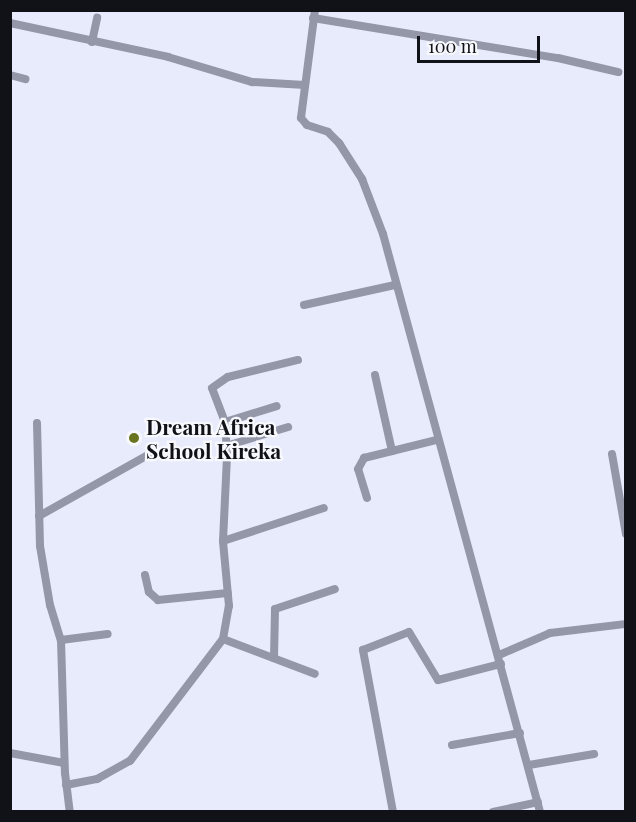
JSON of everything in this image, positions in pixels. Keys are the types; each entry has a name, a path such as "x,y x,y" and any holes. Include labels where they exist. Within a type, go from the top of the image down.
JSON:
{"street":[{"path":"540,812 500,659 436,440 394,285 383,234 362,179 334,137 301,118 314,14 558,58 618,72"},
{"path":"92,42 97,18"},
{"path":"10,23 168,57 252,82 305,85"},
{"path":"10,75 25,79"},
{"path":"304,305 394,285"},
{"path":"66,785 97,779 130,762 223,639 228,622 228,592 223,541 225,422 212,388 215,383 298,360"},
{"path":"375,375 392,451"},
{"path":"225,422 277,406"},
{"path":"37,423 39,516 44,578 61,640 64,763 70,812"},
{"path":"226,446 288,427"},
{"path":"367,498 358,469 360,461 436,440"},
{"path":"39,516 153,452"},
{"path":"612,454 626,534"},
{"path":"223,541 324,508"},
{"path":"145,575 149,592 158,600 228,592"},
{"path":"274,658 275,609 335,589"},
{"path":"393,812 363,650 409,632 438,680 500,659 550,633 626,624"},
{"path":"61,640 108,634"},
{"path":"223,639 315,674"},
{"path":"452,746 520,733"},
{"path":"10,753 64,763"},
{"path":"529,765 594,754"},
{"path":"493,812 538,802"}],"place":[{"name":"Dream Africa School Kireka","path":"134,438"}]}
